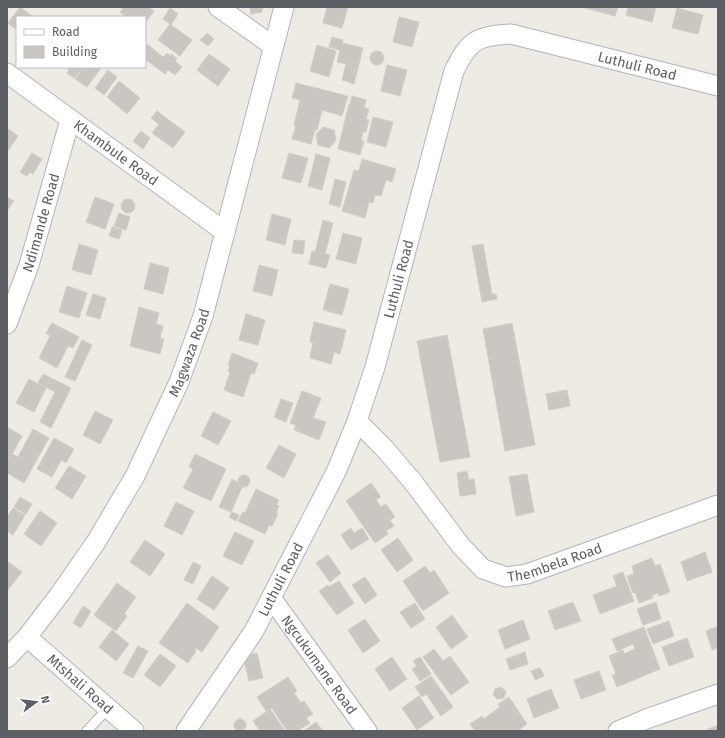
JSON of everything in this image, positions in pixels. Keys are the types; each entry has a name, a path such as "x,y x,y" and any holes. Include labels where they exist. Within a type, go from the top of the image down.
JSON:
{"street":[{"path":"218,7 273,46"},
{"name":"Magwaza Road","path":"7,658 27,637 60,594 96,542 135,476 179,382 203,316 284,7"},
{"name":"Luthuli Road","path":"186,731 254,631 272,599 336,472 357,421 375,367 454,71 463,52 478,39 492,35 511,34 718,86"},
{"name":"Khambule Road","path":"7,73 225,232"},
{"name":"Ndimande Road","path":"9,314 29,265 70,120"},
{"name":"Thembela Road","path":"357,421 384,448 413,482 461,546 483,569 506,576 527,574 718,505"},
{"name":"Ngcukumane Road","path":"272,599 367,731"},
{"name":"Mtshali Road","path":"27,637 134,731"},
{"path":"618,731 649,718 718,694"}],"lane":[{"path":"87,731 108,708"}],"building":[{"path":"20,7 32,16 16,16 16,29 8,23"},
{"path":"124,7 148,7 154,11 146,22 146,16 125,16 120,12"},
{"path":"250,7 263,7 263,9 262,12 251,14"},
{"path":"327,7 348,7 342,28 323,23"},
{"path":"581,7 618,7 615,16"},
{"path":"628,7 656,7 652,22 626,15"},
{"path":"170,8 178,14 171,25 192,40 180,56 158,40 170,24 163,19"},
{"path":"677,8 703,15 698,34 672,28"},
{"path":"399,17 419,22 412,47 393,42"},
{"path":"207,33 214,39 208,46 200,40"},
{"path":"332,37 343,40 342,43 363,48 354,84 342,80 346,64 337,62 340,50 329,47"},
{"path":"147,44 163,57 167,53 171,56 172,54 177,59 175,61 182,67 175,75 168,70 165,74 146,60"},
{"path":"317,45 336,51 329,77 310,71"},
{"path":"374,51 380,51 384,55 384,61 380,65 374,65 370,61 370,55"},
{"path":"209,54 230,69 218,86 197,70"},
{"path":"387,65 407,70 400,96 381,91"},
{"path":"66,68 82,68 74,78 67,73 69,70"},
{"path":"83,68 101,68 87,87 75,79"},
{"path":"108,70 117,77 104,95 95,88"},
{"path":"119,81 140,98 127,114 107,97"},
{"path":"296,83 348,96 342,116 322,110 317,130 315,130 311,144 292,139 300,100 292,98"},
{"path":"352,96 366,100 364,108 369,109 366,119 369,120 366,132 363,132 361,140 364,141 360,155 338,149"},
{"path":"157,111 185,132 173,148 152,133 159,124 151,118"},
{"path":"373,117 393,122 386,147 367,142"},
{"path":"323,127 334,130 336,140 329,148 318,145 316,134"},
{"path":"7,128 18,136 7,152"},
{"path":"141,131 150,138 143,149 133,141"},
{"path":"32,153 42,159 33,174 30,172 27,176 20,172"},
{"path":"289,153 308,158 301,183 282,178"},
{"path":"316,154 330,158 322,190 308,186"},
{"path":"362,159 396,169 392,182 386,180 381,196 375,195 373,203 369,202 365,218 342,211 354,170 359,171"},
{"path":"335,179 346,182 340,207 329,204"},
{"path":"7,197 14,201 7,211"},
{"path":"95,197 114,204 105,229 86,222"},
{"path":"128,199 133,201 135,206 133,211 128,213 123,211 121,206 123,201"},
{"path":"119,213 130,217 126,230 114,226"},
{"path":"272,214 291,219 285,245 266,240"},
{"path":"323,220 333,223 325,254 330,255 326,268 309,264 312,251 315,252"},
{"path":"112,227 122,230 119,239 109,236"},
{"path":"343,233 362,238 356,264 336,259"},
{"path":"294,240 305,241 303,254 292,253"},
{"path":"79,244 98,250 91,275 72,270"},
{"path":"483,244 492,294 496,294 497,299 482,302 472,246"},
{"path":"150,263 169,268 163,294 144,289"},
{"path":"259,265 278,270 272,296 253,291"},
{"path":"330,284 349,289 342,315 323,310"},
{"path":"67,286 87,293 79,318 59,312"},
{"path":"93,294 106,298 100,319 86,315"},
{"path":"139,307 159,313 156,324 163,326 160,338 164,339 160,354 130,346"},
{"path":"246,314 265,320 258,345 239,340"},
{"path":"314,322 346,330 340,354 334,352 331,364 310,358 313,343 310,342"},
{"path":"52,323 79,337 73,348 68,346 57,368 39,358 50,336 46,333"},
{"path":"512,323 535,445 505,451 483,329"},
{"path":"447,335 470,457 440,462 417,341"},
{"path":"82,340 92,345 75,381 65,377"},
{"path":"232,353 258,363 254,374 251,373 243,397 224,390 230,372 228,371 230,366 228,365"},
{"path":"43,374 71,388 51,428 40,422 55,392 38,383"},
{"path":"29,379 46,388 34,412 16,403"},
{"path":"567,390 570,406 549,410 546,394"},
{"path":"302,391 321,398 313,418 326,422 319,440 294,430 296,425 290,423"},
{"path":"281,399 293,403 286,422 274,417"},
{"path":"95,411 113,420 100,444 83,435"},
{"path":"213,412 231,421 218,445 201,436"},
{"path":"7,427 22,436 9,460 7,459"},
{"path":"33,429 49,438 24,483 7,473 7,461 11,453 18,457"},
{"path":"54,438 74,449 66,463 61,460 52,477 37,469"},
{"path":"279,445 296,454 284,478 266,468"},
{"path":"195,454 226,469 211,501 183,488 193,469 189,467"},
{"path":"69,466 86,476 72,499 55,488"},
{"path":"467,471 469,480 474,479 476,494 460,496 457,473"},
{"path":"527,474 534,512 516,516 509,477"},
{"path":"244,475 248,477 250,481 248,485 244,487 240,485 238,481 240,477"},
{"path":"232,479 243,485 231,512 219,507"},
{"path":"371,483 381,497 376,500 381,507 386,504 395,517 390,520 394,526 386,531 388,534 375,543 346,501"},
{"path":"256,489 279,500 276,505 279,506 276,513 278,514 272,526 269,525 265,534 238,521 243,512 245,513"},
{"path":"20,497 32,504 26,514 14,507"},
{"path":"176,502 194,511 182,535 164,526"},
{"path":"13,508 25,515 13,535 7,531 7,517"},
{"path":"40,511 57,523 41,546 24,534"},
{"path":"232,512 239,515 236,521 229,517"},
{"path":"351,528 354,533 362,528 369,539 351,550 341,535"},
{"path":"235,532 254,541 242,565 223,556"},
{"path":"398,538 413,560 397,572 381,550"},
{"path":"145,540 165,554 150,576 130,562"},
{"path":"705,552 712,572 687,581 681,562"},
{"path":"328,555 341,573 330,582 316,563"},
{"path":"652,558 655,566 660,564 670,592 659,596 658,593 652,595 653,598 639,603 635,592 633,593 627,576 634,574 632,566"},
{"path":"7,561 22,572 7,591"},
{"path":"193,562 201,566 193,584 184,580"},
{"path":"425,566 430,573 434,570 449,593 423,611 403,581"},
{"path":"623,572 634,601 600,614 593,595 617,586 613,576"},
{"path":"212,576 229,588 214,610 197,599"},
{"path":"365,577 377,595 365,604 352,585"},
{"path":"339,581 354,603 337,615 319,591 328,585 329,587"},
{"path":"117,583 136,597 124,614 127,616 116,631 94,615"},
{"path":"573,602 581,621 555,630 548,611"},
{"path":"656,602 661,619 643,625 637,609"},
{"path":"187,603 219,627 202,652 196,648 196,651 188,663 159,643"},
{"path":"415,603 425,619 411,628 400,612"},
{"path":"83,606 91,611 81,628 73,623"},
{"path":"452,615 468,637 451,649 436,627"},
{"path":"365,619 380,641 363,653 348,630"},
{"path":"523,620 530,639 505,649 498,630"},
{"path":"669,621 674,636 653,644 647,629"},
{"path":"718,626 718,648 712,650 706,631"},
{"path":"644,627 660,669 617,687 612,675 616,674 609,656 623,650 624,654 635,649 633,644 617,651 612,639"},
{"path":"112,630 129,644 116,661 99,647"},
{"path":"687,638 694,657 669,666 662,647"},
{"path":"138,646 148,651 133,678 123,673"},
{"path":"434,649 443,661 450,656 469,682 451,695 423,657"},
{"path":"525,652 528,664 510,670 506,659"},
{"path":"257,653 263,678 249,681 243,656"},
{"path":"160,654 176,666 160,687 144,675"},
{"path":"392,657 407,679 390,691 375,669"},
{"path":"420,657 431,674 420,681 412,669 417,666 413,661"},
{"path":"540,668 544,676 535,680 531,671"},
{"path":"599,671 606,690 581,699 574,680"},
{"path":"431,676 453,707 441,716 426,694 422,697 415,687"},
{"path":"288,677 297,691 294,693 301,703 304,701 313,714 306,718 310,723 297,731 287,731 272,708 266,711 257,697"},
{"path":"501,687 506,691 504,698 497,699 493,695 495,689"},
{"path":"551,689 559,708 534,718 527,699"},
{"path":"419,696 434,718 417,730 402,708"},
{"path":"509,697 527,724 520,729 522,731 475,731 470,724 482,716 484,719 500,707 498,704"},
{"path":"270,709 285,731 260,731 253,721"},
{"path":"242,719 245,720 245,730 238,731 235,730 234,723 235,720"},
{"path":"316,722 323,731 304,731"},
{"path":"718,725 718,731 706,730"}]}
